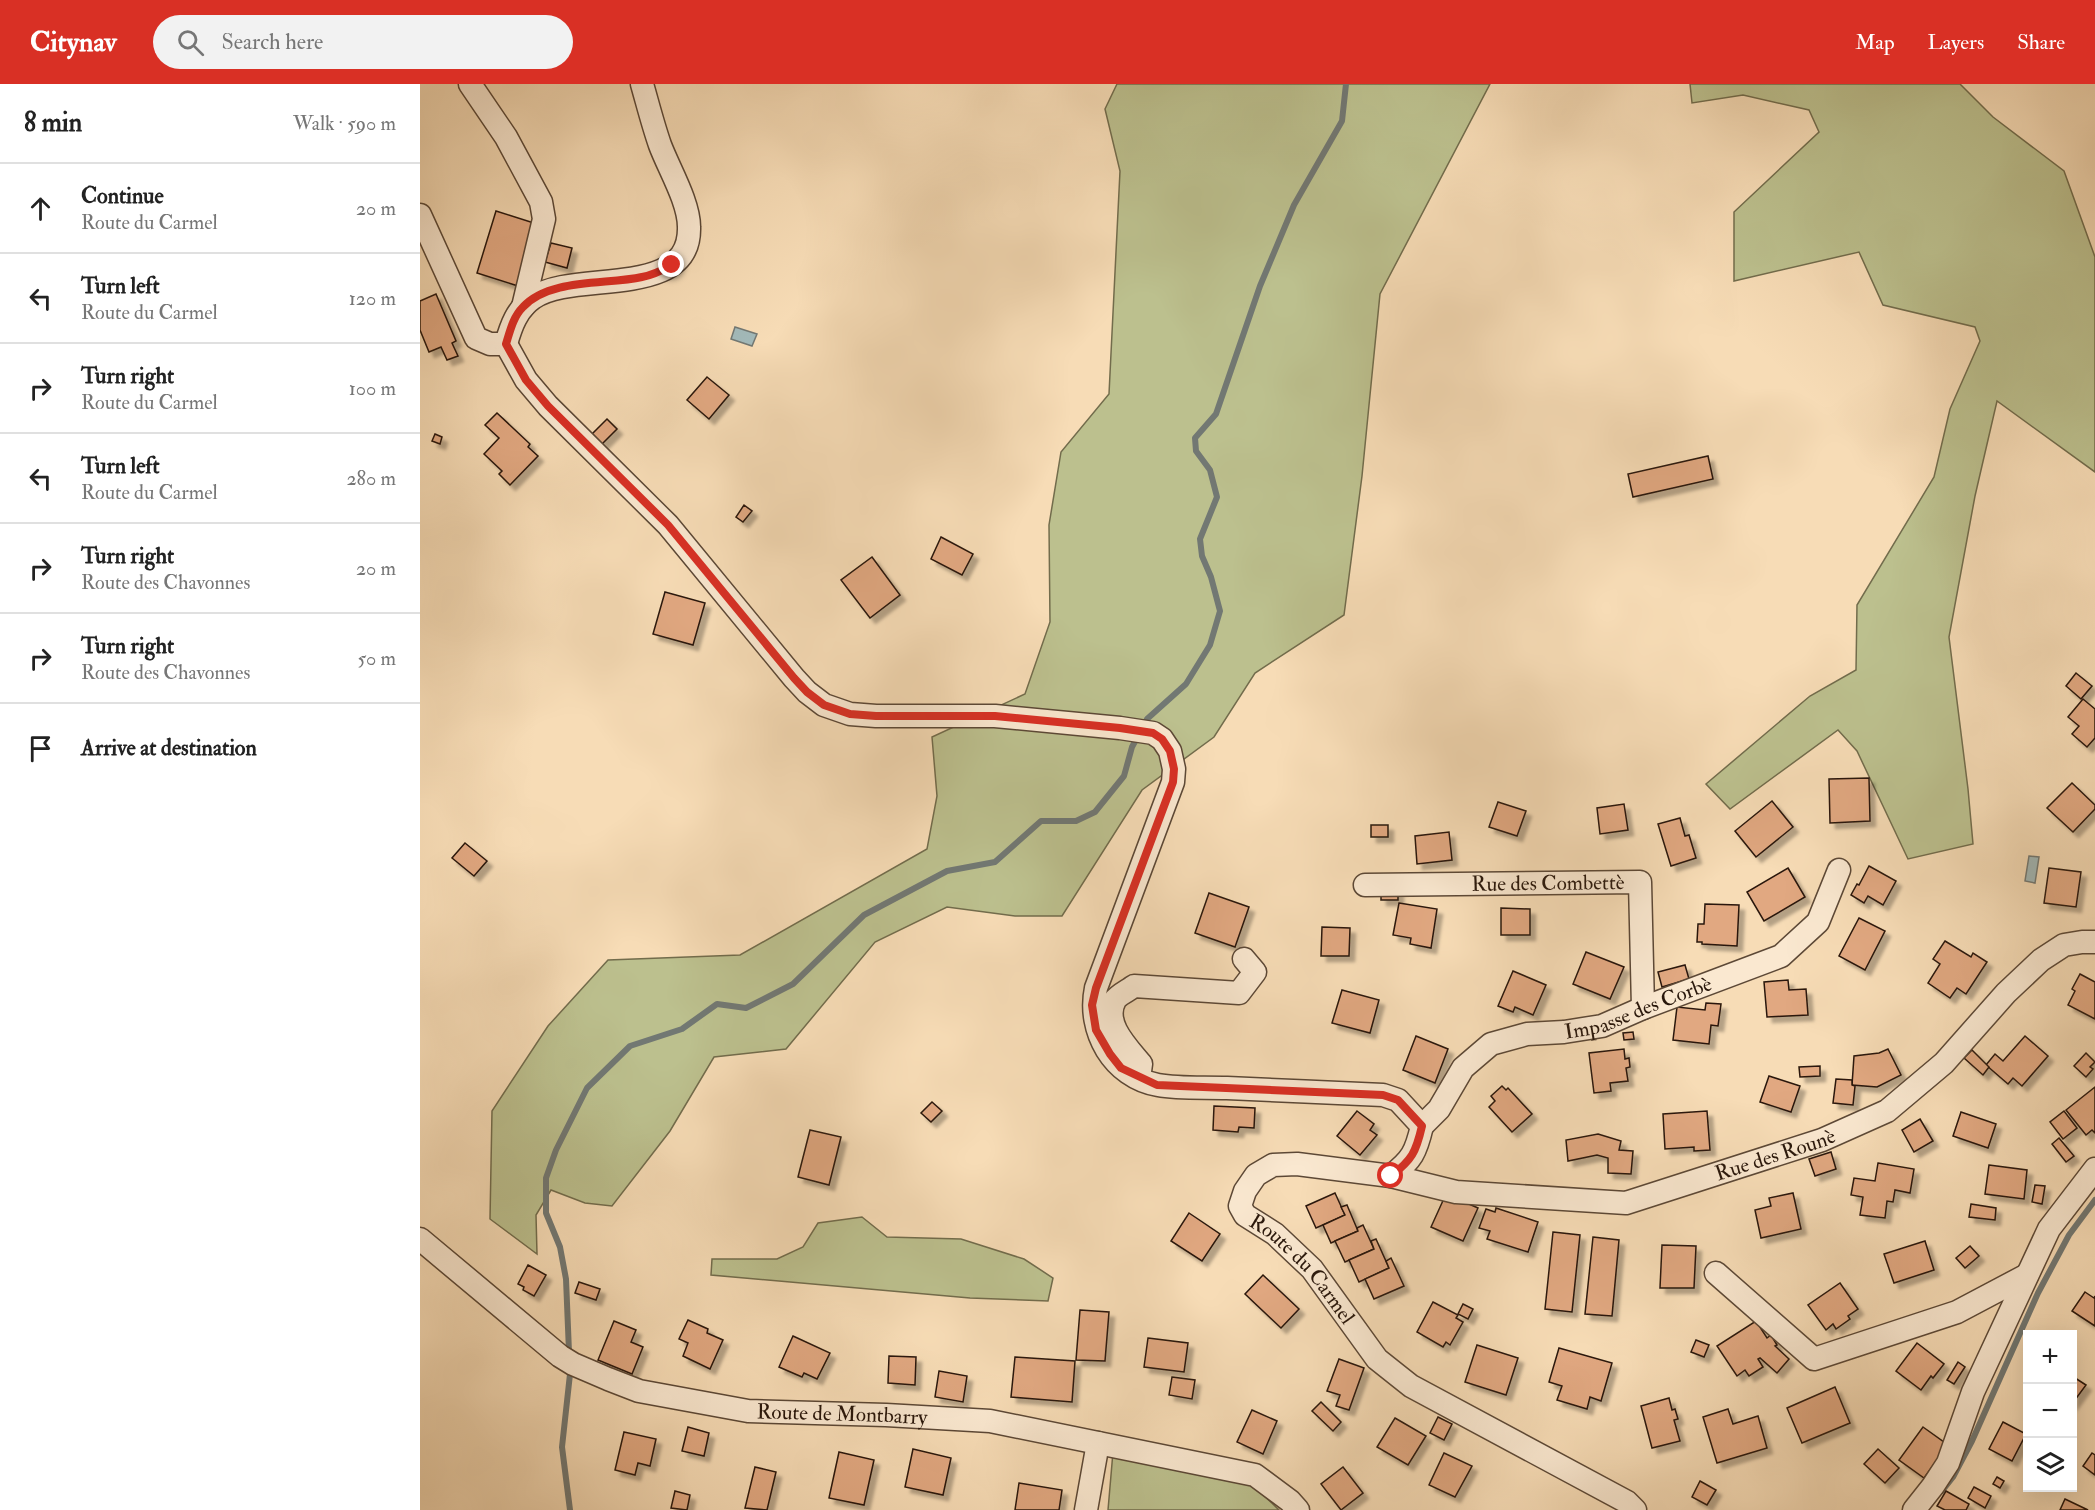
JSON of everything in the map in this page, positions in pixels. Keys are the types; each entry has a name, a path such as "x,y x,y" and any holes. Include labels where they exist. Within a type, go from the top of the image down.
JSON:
{"street":[{"path":"470,84 506,137 541,202 544,219 523,307"},
{"path":"642,84 660,144 687,210 690,225 686,247 672,265 644,277 557,288 542,292 523,307 515,318 506,344 526,380 548,406 668,525 794,678 824,705 850,714 995,716 1120,728 1153,733 1162,739 1170,751 1174,769 1173,782 1096,988 1092,1005 1096,1030 1121,1068 1157,1085 1383,1095 1398,1100 1422,1126 1417,1145 1408,1163 1391,1176"},
{"path":"420,215 477,338 490,344 506,344"},
{"name":"Impasse des Corbè","path":"1422,1126 1439,1108 1463,1068 1491,1044 1527,1034 1564,1032 1602,1026 1643,1008 1781,956 1818,922 1839,870"},
{"name":"Rue des Combettè","path":"1365,885 1640,882 1643,1008"},
{"name":"Rue des Rounè","path":"1391,1176 1456,1192 1626,1203 1822,1140 1887,1111 1944,1063 2006,993 2041,960 2064,945 2095,942"},
{"path":"1139,1078 1141,1064 1118,1034 1112,1014 1115,999 1134,986 1239,993 1255,972 1244,959"},
{"name":"Route du Carmel","path":"1391,1176 1297,1164 1273,1165 1256,1175 1245,1191 1240,1206 1245,1215 1275,1234 1312,1269 1377,1359 1411,1386 1627,1502 1635,1510"},
{"path":"1914,1510 1948,1463 1973,1392 2049,1229 2095,1169"},
{"name":"Route de Montbarry","path":"420,1239 560,1356 639,1391 748,1411 990,1421 1255,1475 1290,1501 1298,1510"},
{"path":"1716,1273 1814,1359 1957,1312 2027,1275"},
{"path":"1086,1510 1098,1443"}],"green space":[{"path":"1117,84 1490,84 1380,294 1362,476 1344,615 1255,673 1214,737 1142,790 1062,916 1015,916 947,907 875,942 786,1049 714,1057 670,1131 612,1206 585,1203 551,1190 536,1215 537,1254 490,1219 492,1111 548,1026 608,960 740,955 927,849 937,796 932,737 1025,694 1050,622 1049,525 1061,452 1109,394 1120,171 1105,109"},
{"path":"1690,84 1960,84 1993,117 2064,171 2095,257 2095,472 1997,401 1975,496 1949,637 1973,844 1908,859 1857,751 1838,730 1730,809 1706,784 1810,696 1856,670 1857,605 1934,477 1950,409 1980,341 1975,327 1883,305 1859,252 1734,281 1734,212 1819,132 1809,110 1743,95 1692,103"},
{"path":"862,1217 887,1237 961,1239 1024,1259 1053,1278 1048,1301 970,1298 711,1275 712,1259 777,1259 803,1247 818,1223"},
{"path":"1113,1452 1251,1483 1279,1510 1108,1510"}],"water":[{"path":"735,327 757,334 752,346 731,339"},
{"path":"2029,856 2039,857 2035,883 2025,881"}],"building":[{"path":"496,211 537,224 518,286 477,273"},
{"path":"551,243 572,248 567,268 545,262"},
{"path":"436,294 456,341 452,343 458,356 447,360 441,347 429,352 420,330 420,301"},
{"path":"707,377 729,395 709,419 687,400"},
{"path":"497,413 530,444 528,447 538,456 510,485 499,474 502,471 484,454 499,438 485,425"},
{"path":"607,419 617,429 602,444 592,434"},
{"path":"435,434 442,437 440,444 432,441"},
{"path":"1708,456 1713,479 1633,497 1628,474"},
{"path":"744,505 752,511 743,522 736,517"},
{"path":"941,537 973,554 962,575 931,559"},
{"path":"872,557 900,595 870,618 841,580"},
{"path":"665,592 705,603 693,645 653,634"},
{"path":"2076,673 2092,686 2081,699 2066,686"},
{"path":"2083,699 2095,709 2095,738 2087,747 2072,734 2079,726 2068,717"},
{"path":"1869,778 1870,821 1830,823 1829,779"},
{"path":"2072,783 2095,805 2095,809 2073,832 2047,808"},
{"path":"1772,801 1793,827 1756,857 1735,831"},
{"path":"1498,802 1526,811 1517,836 1489,827"},
{"path":"1624,804 1628,830 1600,834 1597,808"},
{"path":"1680,818 1685,836 1689,835 1696,858 1671,866 1658,824"},
{"path":"1371,825 1388,825 1388,837 1371,837"},
{"path":"1449,832 1452,860 1417,864 1415,836"},
{"path":"465,843 487,861 474,876 452,858"},
{"path":"1869,866 1896,881 1883,905 1868,896 1864,903 1851,895"},
{"path":"1788,868 1805,897 1764,921 1747,892"},
{"path":"2049,868 2081,872 2076,907 2044,903"},
{"path":"1381,891 1398,891 1398,900 1381,900"},
{"path":"1209,893 1249,907 1235,947 1195,933"},
{"path":"1399,903 1437,909 1431,948 1410,944 1411,938 1393,935"},
{"path":"1705,904 1739,905 1737,946 1697,942 1698,924 1704,924"},
{"path":"1501,908 1530,909 1530,935 1501,935"},
{"path":"1859,918 1885,931 1865,970 1839,956"},
{"path":"1322,927 1350,928 1349,956 1321,956"},
{"path":"1945,941 1971,957 1973,953 1987,962 1966,994 1957,988 1950,998 1928,983 1940,964 1933,959"},
{"path":"1586,952 1624,967 1610,999 1573,984"},
{"path":"1685,965 1689,979 1662,987 1658,972"},
{"path":"1513,971 1546,985 1533,1015 1515,1007 1513,1012 1498,1006"},
{"path":"2080,974 2095,982 2095,1019 2068,1005 2075,991 2072,989"},
{"path":"1788,980 1789,990 1806,989 1808,1015 1767,1017 1764,982"},
{"path":"1342,990 1379,1000 1370,1033 1332,1023"},
{"path":"1706,1003 1721,1004 1718,1026 1711,1025 1709,1044 1673,1040 1677,1007 1705,1010"},
{"path":"1633,1032 1634,1039 1624,1040 1623,1033"},
{"path":"1416,1036 1448,1049 1435,1083 1403,1070"},
{"path":"2025,1036 2048,1056 2022,1086 2013,1078 2008,1084 1986,1065 1995,1054 2003,1061"},
{"path":"1624,1049 1625,1059 1629,1058 1630,1067 1626,1068 1628,1081 1610,1083 1611,1091 1594,1093 1589,1053"},
{"path":"1888,1049 1901,1075 1877,1087 1852,1085 1854,1056 1879,1053"},
{"path":"1972,1050 1989,1067 1983,1075 1964,1058"},
{"path":"2086,1053 2095,1062 2090,1067 2093,1069 2086,1077 2074,1066"},
{"path":"1820,1066 1820,1076 1800,1077 1799,1067"},
{"path":"1769,1076 1800,1086 1791,1112 1760,1102"},
{"path":"1836,1079 1852,1080 1852,1085 1855,1086 1853,1105 1833,1103"},
{"path":"1502,1086 1506,1090 1508,1088 1532,1114 1512,1132 1489,1107 1495,1101 1491,1096"},
{"path":"2095,1087 2095,1133 2092,1130 2086,1135 2066,1110"},
{"path":"932,1102 942,1111 931,1122 921,1113"},
{"path":"1214,1106 1255,1108 1254,1128 1239,1127 1238,1132 1213,1130"},
{"path":"1357,1111 1374,1124 1370,1130 1377,1135 1360,1155 1337,1136"},
{"path":"1707,1111 1710,1150 1694,1151 1694,1147 1665,1149 1663,1114"},
{"path":"2064,1111 2077,1128 2063,1139 2050,1122"},
{"path":"1961,1112 1996,1124 1988,1148 1953,1136"},
{"path":"1920,1119 1933,1141 1914,1152 1902,1130"},
{"path":"810,1130 841,1137 829,1185 798,1177"},
{"path":"1598,1134 1621,1141 1619,1150 1633,1151 1631,1174 1608,1173 1608,1158 1597,1155 1568,1161 1566,1140"},
{"path":"2059,1138 2074,1156 2066,1162 2052,1144"},
{"path":"1831,1152 1836,1169 1815,1176 1809,1159"},
{"path":"1878,1163 1914,1169 1910,1193 1895,1190 1893,1202 1887,1201 1885,1218 1860,1215 1863,1197 1851,1195 1854,1178 1875,1181"},
{"path":"1989,1165 2027,1170 2024,1199 1985,1194"},
{"path":"2035,1185 2045,1186 2042,1204 2032,1202"},
{"path":"1335,1193 1345,1215 1316,1228 1306,1206"},
{"path":"1793,1193 1801,1229 1761,1238 1755,1210 1771,1206 1769,1198"},
{"path":"1446,1194 1478,1208 1463,1241 1431,1227"},
{"path":"1971,1204 1996,1208 1995,1220 1969,1217"},
{"path":"1347,1205 1358,1231 1331,1243 1323,1225 1345,1215 1341,1207"},
{"path":"1496,1208 1538,1222 1528,1252 1487,1239 1490,1231 1479,1228 1486,1209 1495,1212"},
{"path":"1189,1213 1220,1234 1202,1261 1171,1241"},
{"path":"1363,1225 1374,1249 1345,1262 1335,1241 1358,1231 1357,1228"},
{"path":"1553,1232 1580,1235 1572,1312 1545,1309"},
{"path":"1593,1237 1619,1240 1612,1316 1585,1314"},
{"path":"1376,1239 1389,1268 1359,1282 1349,1260 1374,1249 1371,1241"},
{"path":"1925,1241 1934,1270 1894,1283 1884,1254"},
{"path":"1662,1245 1696,1246 1694,1288 1660,1288"},
{"path":"1970,1246 1979,1256 1965,1268 1956,1258"},
{"path":"1391,1258 1404,1286 1374,1299 1365,1279 1389,1268 1386,1261"},
{"path":"528,1265 546,1275 534,1296 518,1284"},
{"path":"1263,1275 1299,1309 1281,1328 1245,1294"},
{"path":"579,1282 600,1289 596,1300 575,1293"},
{"path":"1840,1283 1858,1309 1848,1316 1850,1319 1836,1329 1833,1324 1826,1330 1808,1305"},
{"path":"2085,1292 2094,1298 2095,1296 2095,1326 2072,1311"},
{"path":"1433,1302 1458,1315 1456,1318 1463,1322 1450,1345 1446,1342 1443,1347 1417,1332"},
{"path":"1463,1304 1473,1309 1468,1319 1458,1314"},
{"path":"1080,1310 1109,1312 1105,1361 1076,1360"},
{"path":"688,1320 708,1329 707,1333 723,1340 710,1369 683,1356 688,1343 679,1339"},
{"path":"614,1321 636,1330 631,1342 643,1347 632,1374 598,1360"},
{"path":"1756,1321 1767,1338 1771,1335 1777,1345 1775,1346 1789,1359 1777,1373 1760,1358 1758,1359 1763,1367 1749,1376 1745,1370 1737,1376 1717,1346"},
{"path":"793,1336 830,1353 817,1379 804,1373 802,1377 779,1367"},
{"path":"1148,1338 1188,1343 1184,1372 1144,1367"},
{"path":"1696,1340 1709,1345 1704,1357 1691,1352"},
{"path":"1917,1343 1944,1364 1921,1390 1896,1371"},
{"path":"1477,1345 1518,1358 1506,1395 1465,1382"},
{"path":"1559,1348 1612,1363 1601,1401 1590,1397 1587,1409 1557,1400 1562,1386 1549,1382"},
{"path":"889,1356 916,1357 915,1385 888,1383"},
{"path":"1015,1357 1075,1361 1072,1402 1011,1397"},
{"path":"1339,1359 1364,1368 1349,1410 1336,1406 1340,1395 1327,1391"},
{"path":"1958,1362 1965,1367 1954,1384 1947,1380"},
{"path":"939,1371 967,1376 963,1402 935,1397"},
{"path":"1172,1377 1195,1380 1192,1399 1169,1395"},
{"path":"2077,1379 2086,1385 2077,1397"},
{"path":"1835,1387 1850,1423 1802,1443 1787,1408"},
{"path":"1669,1398 1672,1410 1675,1409 1678,1419 1674,1420 1680,1441 1652,1448 1641,1406"},
{"path":"1321,1402 1341,1422 1333,1431 1312,1411"},
{"path":"1728,1409 1733,1424 1758,1416 1767,1448 1717,1463 1703,1417"},
{"path":"1252,1410 1277,1421 1263,1454 1237,1442"},
{"path":"1438,1417 1452,1424 1444,1440 1430,1433"},
{"path":"1395,1418 1426,1436 1408,1465 1377,1447"},
{"path":"2003,1422 2023,1432 2023,1440 2012,1461 1989,1449"},
{"path":"688,1427 709,1433 704,1456 682,1451"},
{"path":"1923,1427 1948,1445 1924,1478 1899,1460"},
{"path":"624,1432 656,1439 650,1466 638,1463 635,1475 615,1470"},
{"path":"913,1449 951,1458 943,1495 905,1487"},
{"path":"1878,1449 1899,1468 1885,1483 1864,1464"},
{"path":"839,1452 874,1460 864,1505 829,1498"},
{"path":"1444,1453 1472,1466 1455,1497 1429,1485"},
{"path":"2092,1453 2095,1455 2095,1475 2083,1466"},
{"path":"755,1467 776,1472 767,1510 745,1508"},
{"path":"1343,1467 1363,1493 1341,1510 1321,1484"},
{"path":"1997,1477 2004,1481 2000,1488 1993,1484"},
{"path":"1700,1481 1716,1490 1707,1505 1692,1497"},
{"path":"1019,1483 1062,1490 1059,1510 1015,1510"},
{"path":"1974,1487 1991,1496 1985,1508 1968,1498"},
{"path":"675,1491 690,1495 687,1510 671,1508"},
{"path":"1946,1491 1969,1504 1966,1510 1945,1510 1937,1506"},
{"path":"2065,1499 2088,1510 2060,1510"}],"waterway":[{"path":"1143,727 1147,719 1186,684 1210,645 1220,611 1211,577 1202,556 1200,539 1217,497 1210,470 1196,451 1195,438 1216,414 1260,286 1294,205 1342,121 1346,84"},
{"path":"569,1352 566,1279 560,1247 546,1213 546,1178 556,1150 587,1088 630,1046 682,1029 717,1004 746,1008 793,984 864,915 947,871 995,862 1041,821 1076,821 1095,812 1124,776 1132,747 1138,736"},
{"path":"1942,1491 1953,1477 1972,1441 2038,1293 2069,1235 2095,1200"},
{"path":"570,1374 562,1447 570,1510"}],"route":[{"path":"672,265 644,277 557,288 542,292 532,298 515,318 506,344 526,380 548,406 668,525 794,678 814,699 824,705 850,714 995,716 1120,728 1153,733 1162,739 1170,751 1174,769 1173,782 1096,988 1092,1005 1096,1030 1121,1068 1157,1085 1383,1095 1398,1100 1422,1126 1417,1145 1408,1163 1391,1176"}]}
